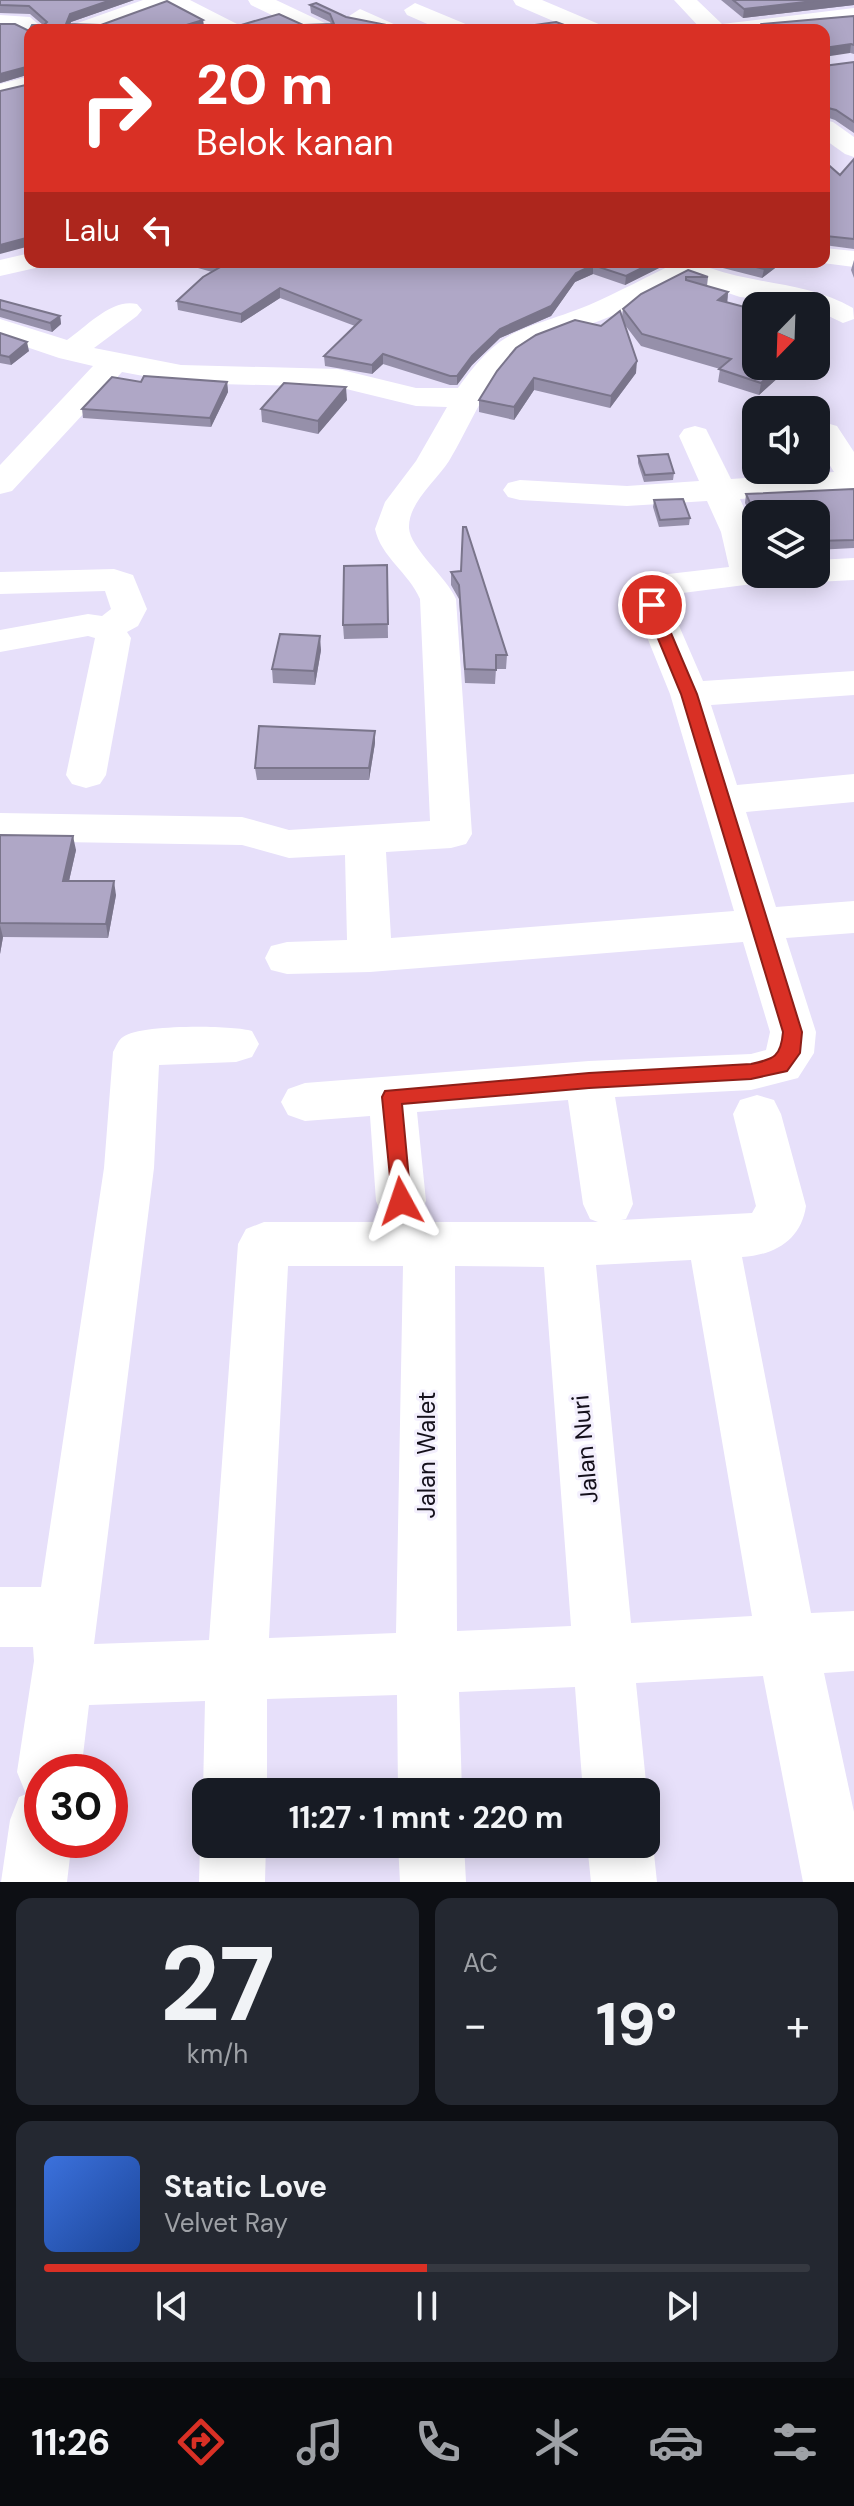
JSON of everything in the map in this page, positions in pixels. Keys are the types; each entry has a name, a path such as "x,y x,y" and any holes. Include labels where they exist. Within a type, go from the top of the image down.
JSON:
{"street":[{"path":"97,24 163,0"},
{"path":"174,0 220,24"},
{"path":"259,0 309,24"},
{"path":"524,0 579,24"},
{"path":"685,0 709,24"},
{"path":"415,10 446,24"},
{"path":"777,24 854,15"},
{"path":"360,16 376,24"},
{"path":"0,22 25,24"},
{"path":"0,91 24,85"},
{"path":"830,131 854,149"},
{"path":"0,237 14,265"},
{"path":"830,257 854,259"},
{"path":"0,827 242,831 289,844 451,834 438,599 435,588 393,538 392,525 397,510 432,461 468,398 502,353 518,340 598,312 689,268"},
{"path":"697,268 740,288 782,291 821,301 843,314"},
{"path":"70,352 127,310"},
{"path":"0,328 113,363 181,374 338,378 416,397 468,398"},
{"path":"0,484 113,363"},
{"path":"695,436 742,541"},
{"path":"520,490 612,496 854,480 830,440"},
{"path":"830,570 854,569"},
{"path":"305,1102 589,1080 751,1072 781,1065 791,1053 793,1032 724,800 689,694 652,605 654,594 664,584 742,576"},
{"path":"0,583 114,580 120,583 129,609 125,618 107,628 88,625 0,641"},
{"path":"86,775 113,638 107,628"},
{"path":"689,694 854,683"},
{"path":"724,800 854,788"},
{"path":"365,841 370,956"},
{"path":"287,958 370,956 854,917"},
{"path":"51,1754 129,1168 136,1052 141,1048 236,1044"},
{"path":"589,1080 608,1204"},
{"path":"392,1097 401,1201"},
{"path":"235,1778 237,1669 264,1244 429,1247 568,1245 713,1240 754,1235 772,1230 779,1221 781,1206 757,1114"},
{"path":"713,1240 787,1644 836,1882"},
{"name":"Jalan Nuri","path":"568,1245 614,1778"},
{"name":"Jalan Walet","path":"429,1247 426,1663 430,1778"},
{"path":"0,1617 65,1640"},
{"path":"65,1640 70,1672 77,1675 426,1663 854,1641"},
{"path":"232,1882 233,1858"},
{"path":"432,1858 433,1882"},
{"path":"621,1858 624,1882"}],"building":[{"path":"0,0 111,0 70,14 66,24 45,24 47,22 29,6 0,5"},
{"path":"733,0 822,0 744,9"},
{"path":"167,1 203,20 190,24 104,24"},
{"path":"316,3 346,17 382,24 334,24 330,14 310,5"},
{"path":"279,14 301,24 244,24"},
{"path":"854,16 854,45 830,47 830,24 762,24"},
{"path":"0,24 15,24 24,28 24,68 0,74"},
{"path":"854,62 854,122 830,108 830,65"},
{"path":"24,85 24,239 0,245 0,91"},
{"path":"854,159 854,239 830,236 830,166 840,175"},
{"path":"219,268 587,268 576,273 551,306 500,329 472,356 457,376 383,354 372,365 324,356 361,320 280,288 241,314 177,301 203,277"},
{"path":"602,268 642,268 626,276"},
{"path":"688,270 708,277 686,277 686,280 728,292 718,300 742,306 742,377 719,369 731,359 642,334 623,309 641,294"},
{"path":"0,300 60,316 50,323 0,309"},
{"path":"620,311 637,361 611,396 534,378 514,407 479,400 516,348 536,335 575,320 601,326"},
{"path":"0,333 27,342 9,357 0,355"},
{"path":"144,376 227,382 210,418 82,409 112,377 141,382"},
{"path":"284,383 346,387 318,421 261,409"},
{"path":"668,454 674,473 645,475 638,456"},
{"path":"854,489 854,540 830,541 830,500 749,500 746,494"},
{"path":"683,499 690,518 660,520 654,500"},
{"path":"463,527 466,527 507,655 496,655 496,670 465,669 459,585 451,572 461,571"},
{"path":"387,565 388,624 343,625 344,566"},
{"path":"280,634 320,636 314,671 272,669"},
{"path":"259,726 375,731 369,768 255,768"},
{"path":"0,835 73,836 63,881 114,881 106,924 0,923"}],"route":[{"path":"401,1201 392,1097 589,1080 751,1072 781,1065 791,1053 793,1032 724,800 689,694 652,605"}]}
